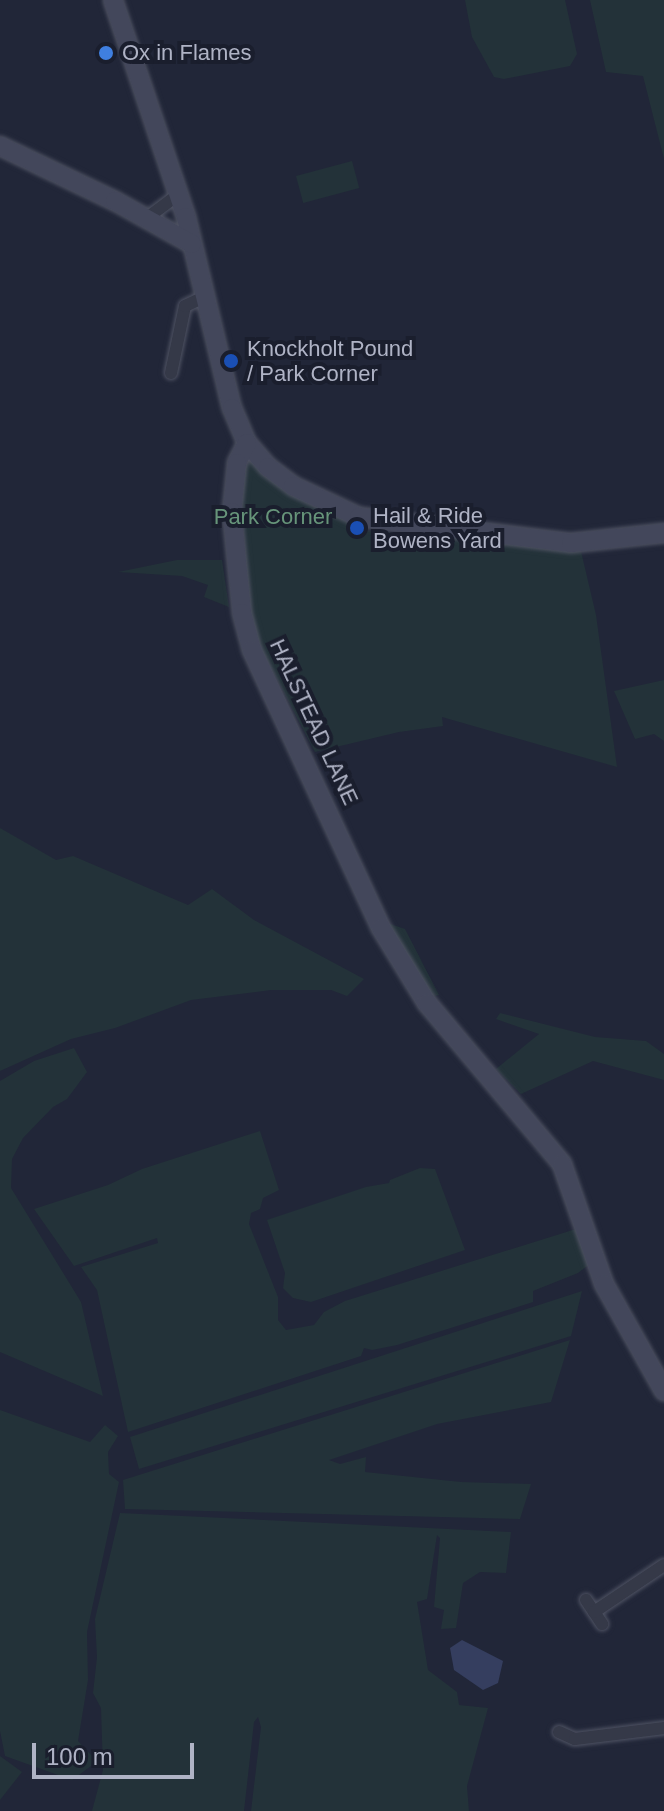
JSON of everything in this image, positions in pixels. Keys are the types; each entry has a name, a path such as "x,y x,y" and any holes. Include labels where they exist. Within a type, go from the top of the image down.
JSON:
{"street":[{"path":"113,0 179,194 232,408 247,443 268,467 293,486 359,517 571,543 664,533"},
{"path":"0,146 147,218 192,244"},
{"path":"147,218 179,194"},
{"path":"171,373 185,306 204,297"},
{"name":"HALSTEAD LANE","path":"247,443 237,463 232,512 242,613 252,650 381,928 427,1003 562,1164 604,1284 664,1391"},
{"path":"594,1612 664,1565"},
{"path":"586,1600 602,1624"},
{"path":"559,1732 575,1739 664,1728"}],"green space":[{"path":"465,0 565,0 577,54 570,66 504,79 494,77 472,37"},
{"path":"590,0 664,0 664,159 643,76 606,72"},
{"path":"352,161 359,188 303,203 296,176"},
{"name":"Park Corner","path":"253,458 360,530 580,547 596,615 617,767 442,717 443,726 399,732 315,752 261,649 249,613 241,484 246,466"},
{"path":"177,560 222,560 229,607 204,597 208,585 182,576 118,572"},
{"path":"664,680 664,741 654,734 635,739 614,691"},
{"path":"0,828 56,860 73,856 188,905 212,889 254,920 364,979 347,996 331,990 271,990 191,1000 115,1028 71,1039 0,1071"},
{"path":"387,923 405,929 439,995 428,997"},
{"path":"500,1013 595,1037 646,1041 664,1054 664,1080 593,1061 521,1094 496,1069 539,1034 496,1019"},
{"path":"74,1048 87,1072 67,1099 53,1107 23,1138 12,1159 11,1188 81,1302 103,1396 0,1352 0,1081 34,1061"},
{"path":"260,1131 279,1190 263,1198 260,1209 251,1213 249,1224 278,1297 278,1320 286,1330 314,1325 324,1312 345,1301 576,1229 590,1264 578,1273 533,1291 533,1302 397,1345 372,1350 364,1348 361,1356 128,1432 97,1290 81,1267 158,1243 157,1238 74,1266 34,1209 108,1185 142,1169"},
{"path":"420,1168 435,1169 465,1250 311,1302 293,1298 283,1288 285,1273 267,1220 366,1187 389,1183"},
{"path":"582,1291 571,1336 139,1469 130,1437"},
{"path":"570,1340 551,1402 437,1424 329,1460 340,1464 366,1457 365,1472 461,1482 531,1484 520,1519 125,1509 123,1480"},
{"path":"0,1410 90,1442 105,1425 118,1436 108,1452 109,1474 119,1482 87,1632 88,1680 78,1741 93,1757 91,1766 72,1780 5,1756 0,1731"},
{"path":"120,1513 511,1532 506,1573 480,1572 463,1583 456,1628 441,1629 444,1610 434,1607 440,1538 437,1535 427,1599 417,1602 428,1670 457,1692 459,1705 488,1708 467,1786 469,1811 251,1811 261,1727 258,1717 254,1722 244,1811 92,1811 103,1770 101,1708 93,1693 97,1657 95,1619"},
{"path":"0,1756 22,1772 0,1800"}],"water":[{"path":"462,1640 503,1661 498,1683 483,1690 454,1670 450,1648"}],"place":[{"name":"Ox in Flames","path":"106,53"},
{"name":"Knockholt Pound / Park Corner","path":"231,361"},
{"name":"Hail & Ride Bowens Yard","path":"357,528"}]}
